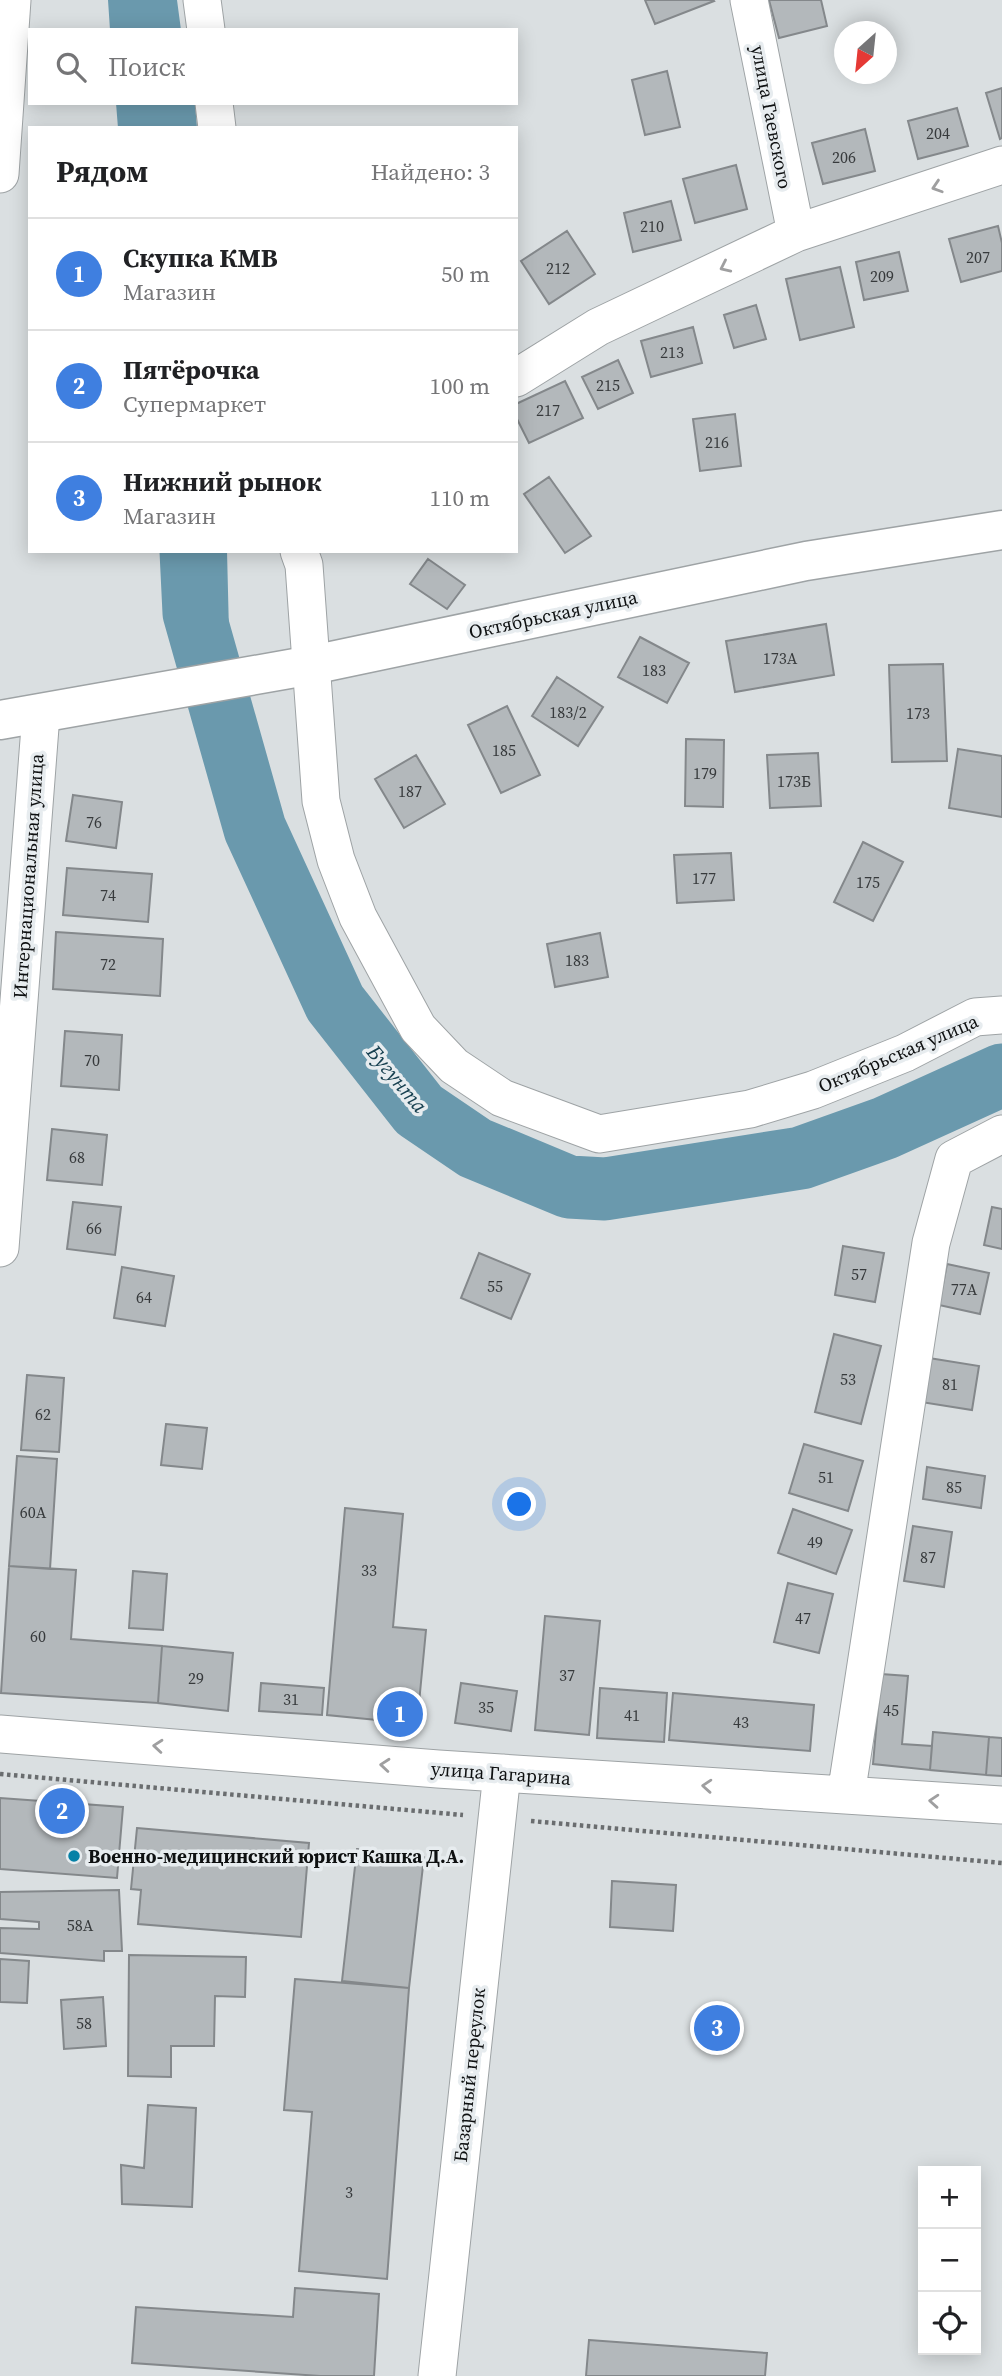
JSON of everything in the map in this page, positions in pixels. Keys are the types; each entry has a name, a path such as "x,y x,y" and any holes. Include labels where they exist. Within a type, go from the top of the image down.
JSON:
{"main road":[{"name":"Октябрьская улица","path":"0,720 167,688 295,668 806,561 1002,530"}],"street":[{"path":"0,173 12,0"},
{"path":"202,0 206,28"},
{"name":"улица Гаевского","path":"749,0 796,233"},
{"path":"214,105 217,126"},
{"path":"518,378 598,327 796,233 1002,165"},
{"name":"Октябрьская улица","path":"307,556 295,668 321,801 336,860 358,917 418,1028 454,1066 502,1098 599,1134 613,1132 750,1109 800,1094 905,1053 975,1017 1002,1015"},
{"name":"Интернациональная улица","path":"0,1248 40,714"},
{"path":"846,1796 932,1243 954,1159 1002,1134"},
{"name":"улица Гагарина","path":"0,1734 502,1773 1002,1805"},
{"name":"Базарный переулок","path":"437,2376 502,1773"}],"water":[{"path":"108,0 177,0 181,28 110,28"},
{"path":"116,105 195,105 197,126 118,126"},
{"path":"170,553 227,553 229,632 178,643"}],"building":[{"path":"645,0 713,0 714,1 655,24"},
{"path":"769,0 821,0 827,26 779,38"},
{"path":"667,71 680,127 645,135 632,80"},
{"path":"1002,88 1002,138 1000,139 986,93"},
{"path":"957,108 968,146 918,159 908,121"},
{"path":"865,129 875,171 823,184 812,143"},
{"path":"736,165 747,209 695,223 683,179"},
{"path":"671,201 681,240 633,252 624,213"},
{"path":"998,226 1002,243 1002,271 961,282 949,239"},
{"path":"567,231 595,274 549,304 521,261"},
{"path":"899,252 908,291 864,300 856,262"},
{"path":"840,267 854,327 800,340 786,279"},
{"path":"756,305 766,339 734,348 724,315"},
{"path":"693,327 702,363 651,377 641,341"},
{"path":"618,360 633,393 598,409 582,377"},
{"path":"565,381 583,418 529,443 518,421 518,403"},
{"path":"735,414 741,466 700,471 693,419"},
{"path":"549,477 591,536 565,553 524,494"},
{"path":"428,559 465,585 447,609 410,584"},
{"path":"826,624 834,675 735,692 726,641"},
{"path":"640,637 689,663 667,703 618,677"},
{"path":"943,664 947,761 892,762 889,665"},
{"path":"557,677 603,707 578,746 532,716"},
{"path":"507,706 540,775 501,793 468,725"},
{"path":"686,739 724,740 723,807 685,806"},
{"path":"958,749 1002,756 1002,817 949,808"},
{"path":"818,753 821,806 770,808 767,755"},
{"path":"416,755 445,804 404,828 375,779"},
{"path":"73,795 122,802 116,848 66,841"},
{"path":"863,842 903,862 873,921 834,902"},
{"path":"731,853 734,900 677,903 674,855"},
{"path":"67,868 152,874 148,922 63,915"},
{"path":"56,932 163,939 160,996 53,989"},
{"path":"600,933 608,977 555,987 547,944"},
{"path":"65,1031 122,1035 119,1090 61,1086"},
{"path":"52,1129 107,1135 102,1185 47,1180"},
{"path":"73,1202 121,1207 115,1255 67,1249"},
{"path":"992,1207 1002,1209 1002,1249 984,1245"},
{"path":"843,1246 884,1253 875,1302 835,1295"},
{"path":"479,1253 530,1274 511,1319 461,1298"},
{"path":"947,1264 989,1273 980,1314 939,1305"},
{"path":"122,1267 174,1276 165,1326 114,1318"},
{"path":"834,1334 881,1346 861,1424 815,1412"},
{"path":"929,1358 979,1366 972,1410 921,1402"},
{"path":"27,1375 64,1378 59,1452 21,1450"},
{"path":"166,1424 207,1428 202,1469 161,1465"},
{"path":"804,1444 863,1461 848,1511 789,1493"},
{"path":"17,1456 57,1459 50,1569 9,1566"},
{"path":"927,1467 985,1476 981,1508 923,1499"},
{"path":"345,1508 403,1514 393,1627 426,1630 417,1724 327,1715"},
{"path":"793,1509 852,1530 836,1574 778,1553"},
{"path":"913,1526 952,1532 944,1587 904,1581"},
{"path":"9,1566 76,1570 71,1639 162,1646 158,1703 1,1693"},
{"path":"133,1571 167,1574 163,1630 129,1628"},
{"path":"788,1583 833,1594 819,1653 774,1642"},
{"path":"545,1616 600,1621 589,1735 535,1730"},
{"path":"162,1646 233,1653 228,1711 158,1703"},
{"path":"881,1674 908,1676 902,1744 932,1746 930,1770 873,1764"},
{"path":"261,1683 324,1688 322,1715 259,1711"},
{"path":"461,1683 517,1691 511,1731 455,1723"},
{"path":"600,1688 667,1693 664,1742 597,1738"},
{"path":"673,1693 814,1705 810,1751 669,1740"},
{"path":"933,1732 989,1737 986,1775 930,1770"},
{"path":"989,1737 1002,1738 1002,1776 986,1775"},
{"path":"0,1798 123,1807 117,1878 0,1869"},
{"path":"137,1828 309,1843 301,1937 138,1924 141,1890 131,1889"},
{"path":"357,1849 424,1857 409,1988 342,1981"},
{"path":"612,1881 676,1885 673,1931 610,1927"},
{"path":"119,1890 122,1951 104,1951 104,1961 0,1953 0,1928 39,1929 39,1922 0,1919 0,1892"},
{"path":"129,1955 246,1957 245,1997 215,1996 214,2046 171,2046 171,2077 128,2076"},
{"path":"0,1959 29,1961 27,2003 0,2002"},
{"path":"295,1979 409,1988 387,2279 299,2271 312,2112 284,2110"},
{"path":"103,1997 106,2046 64,2049 61,2000"},
{"path":"148,2105 196,2108 192,2207 122,2204 121,2165 144,2168"},
{"path":"295,2288 379,2294 374,2376 320,2376 132,2363 136,2307 293,2317"},
{"path":"589,2340 767,2353 765,2376 586,2376"}],"waterway":[{"name":"Бугунта","path":"191,553 194,613 255,829 335,1003 419,1110 475,1148 569,1187 605,1189 801,1158 885,1128 1002,1075"}],"place":[{"name":"Скупка КМВ","path":"400,1714"},
{"name":"Пятёрочка","path":"62,1811"},
{"name":"Военно-медицинский юрист Кашка Д.А.","path":"74,1856"},
{"name":"Нижний рынок","path":"717,2028"}]}
